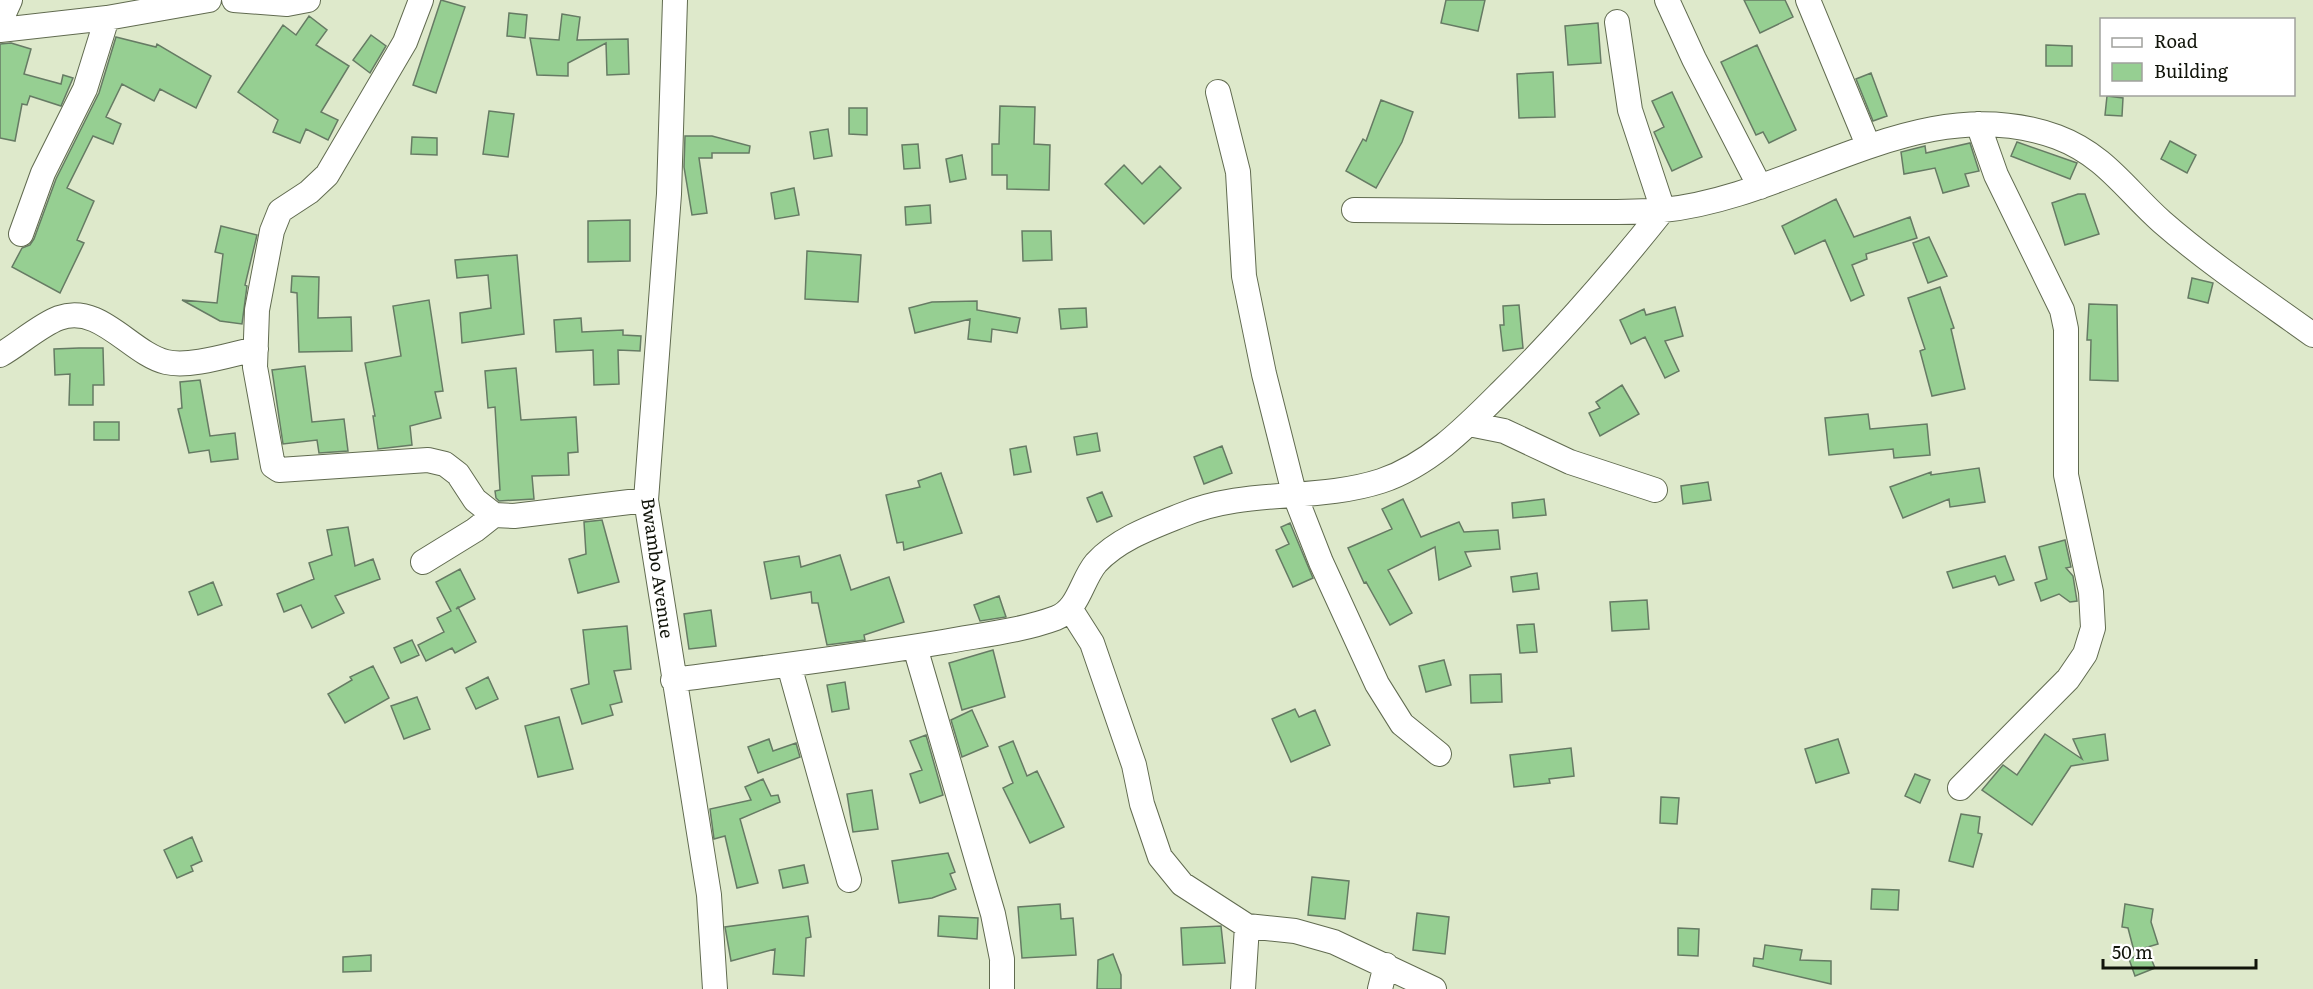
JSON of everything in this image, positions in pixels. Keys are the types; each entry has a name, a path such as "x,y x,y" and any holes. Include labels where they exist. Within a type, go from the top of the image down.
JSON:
{"street":[{"path":"0,22 10,0"},
{"path":"0,30 106,18 209,0"},
{"path":"234,0 287,4 308,0"},
{"path":"421,0 405,42 327,175 309,192 280,211 272,231 257,310 255,368 273,465 279,470 428,460 445,464 458,474 475,500 494,515 514,516 646,500"},
{"name":"Bwambo Avenue","path":"675,0 669,194 646,500 709,895 715,989"},
{"path":"1667,0 1694,59 1760,187"},
{"path":"1808,0 1868,145"},
{"path":"21,234 43,173 85,89 106,18"},
{"path":"1617,22 1630,110 1663,210"},
{"path":"1218,92 1238,172 1244,276 1264,374 1294,493 1321,562 1377,684 1402,723 1439,754"},
{"path":"1960,788 2068,679 2085,654 2093,628 2091,592 2066,475 2066,329 2062,310 1996,175 1978,124"},
{"path":"1354,210 1663,210 1724,198 1760,187 1868,145 1924,132 1978,124 2018,125 2059,138 2090,153 2116,173 2162,221 2313,335"},
{"path":"673,680 915,646 1038,623 1071,610 1095,565 1116,546 1186,513 1253,496 1339,490 1378,482 1408,471 1469,424 1536,358 1600,289 1663,210"},
{"path":"0,355 59,318 77,316 101,322 126,341 166,362 196,362 256,349"},
{"path":"1469,424 1503,432 1569,462 1655,490"},
{"path":"423,562 475,530 494,515"},
{"path":"1071,610 1092,643 1134,765 1142,804 1160,858 1182,884 1247,926 1295,931 1315,937 1386,965 1434,989"},
{"path":"915,646 993,915 1002,959 1002,989"},
{"path":"789,665 849,880"},
{"path":"1243,989 1247,926"},
{"path":"1380,989 1386,965"}],"building":[{"path":"441,0 465,7 436,93 413,85"},
{"path":"1446,0 1485,0 1478,31 1441,23"},
{"path":"1744,0 1785,0 1793,17 1760,33"},
{"path":"509,13 527,15 525,38 507,36"},
{"path":"562,14 580,17 577,40 628,39 629,74 607,75 606,43 568,63 568,76 537,75 530,38 559,40"},
{"path":"309,16 327,30 316,45 349,66 321,112 338,120 328,140 306,129 300,143 273,132 278,120 238,92 283,25 296,35"},
{"path":"1598,23 1601,63 1568,65 1565,26"},
{"path":"371,35 386,46 370,73 353,60"},
{"path":"116,37 156,47 157,44 211,76 196,108 160,89 154,101 122,84 106,117 121,124 113,144 93,136 67,188 94,201 77,240 84,243 60,293 12,267 22,248 30,245 34,239 56,179 99,93"},
{"path":"11,43 31,49 24,74 61,84 63,75 73,78 61,106 30,96 27,105 22,104 15,141 0,138 0,44"},
{"path":"1757,45 1796,130 1769,143 1763,132 1756,135 1721,62"},
{"path":"2046,45 2072,46 2072,66 2046,66"},
{"path":"1553,72 1555,117 1519,118 1517,74"},
{"path":"1871,73 1887,116 1873,121 1856,79"},
{"path":"1672,92 1702,157 1672,171 1654,132 1664,127 1652,101"},
{"path":"2107,96 2123,98 2122,116 2105,115"},
{"path":"1381,100 1413,112 1402,142 1376,188 1346,171 1363,139 1366,141"},
{"path":"1000,106 1035,107 1034,144 1050,145 1049,190 1007,189 1007,175 992,175 992,144 999,144"},
{"path":"849,108 867,108 867,135 849,134"},
{"path":"489,111 514,114 508,157 483,154"},
{"path":"828,129 832,156 814,159 810,132"},
{"path":"685,136 712,136 750,146 749,153 712,153 712,158 699,158 707,213 692,215 684,167"},
{"path":"412,137 437,138 437,155 411,154"},
{"path":"2170,141 2196,155 2187,173 2161,159"},
{"path":"2017,142 2077,163 2070,179 2011,156"},
{"path":"1970,143 1979,171 1965,174 1969,186 1943,193 1935,168 1904,174 1901,152 1925,146 1926,153"},
{"path":"918,144 920,168 904,169 902,145"},
{"path":"962,155 966,179 950,182 946,159"},
{"path":"1124,165 1142,184 1160,166 1181,188 1144,224 1105,184"},
{"path":"794,188 799,215 775,219 771,193"},
{"path":"2078,194 2085,194 2099,234 2065,245 2052,203"},
{"path":"1836,199 1854,237 1910,217 1917,238 1866,254 1867,259 1852,265 1864,295 1851,301 1825,240 1795,254 1782,226"},
{"path":"930,205 931,223 906,225 905,207"},
{"path":"630,220 630,261 588,262 588,221"},
{"path":"221,226 257,235 245,285 247,286 242,324 220,321 182,300 217,303 223,254 215,252"},
{"path":"1022,231 1051,231 1052,260 1023,261"},
{"path":"1929,237 1947,276 1928,283 1913,243"},
{"path":"807,251 861,255 858,302 805,299"},
{"path":"517,255 524,334 462,343 460,313 491,308 488,275 457,278 455,260"},
{"path":"292,276 319,277 318,318 351,317 352,351 299,352 297,293 291,292"},
{"path":"2192,278 2213,283 2208,303 2188,298"},
{"path":"1940,287 1954,328 1951,329 1965,389 1932,396 1920,351 1925,349 1908,298"},
{"path":"429,300 443,391 435,392 441,418 410,426 412,445 378,449 373,416 375,416 365,363 401,356 393,306"},
{"path":"977,301 977,310 1020,318 1017,333 992,329 991,342 968,339 970,319 915,333 909,308 932,302"},
{"path":"2089,304 2117,305 2118,381 2090,380 2091,340 2087,340"},
{"path":"1519,305 1523,348 1503,351 1500,325 1504,325 1503,306"},
{"path":"1675,307 1683,336 1665,341 1679,371 1665,378 1645,337 1631,344 1620,320 1644,309 1646,315"},
{"path":"1086,308 1087,327 1061,329 1059,309"},
{"path":"581,318 582,332 623,330 623,335 641,336 640,351 618,350 619,384 594,385 593,350 556,352 554,320"},
{"path":"103,348 104,385 93,385 93,405 69,405 70,374 55,375 54,349"},
{"path":"305,366 312,422 344,419 348,451 319,453 317,440 283,444 272,370"},
{"path":"516,368 521,420 576,417 578,452 568,453 569,475 532,476 534,499 499,501 495,491 500,490 495,407 488,408 485,371"},
{"path":"200,380 210,436 235,433 238,459 211,462 209,450 189,453 178,409 182,408 180,382"},
{"path":"1622,385 1639,414 1600,436 1589,413 1600,408 1596,402"},
{"path":"1868,414 1870,429 1927,424 1930,455 1894,458 1893,449 1829,455 1825,418"},
{"path":"94,422 119,422 119,440 94,440"},
{"path":"1097,433 1100,451 1077,455 1074,437"},
{"path":"1026,446 1031,472 1014,475 1010,449"},
{"path":"1222,446 1232,473 1204,484 1194,457"},
{"path":"1979,468 1985,502 1950,507 1949,499 1903,518 1890,487 1931,472 1931,475"},
{"path":"941,473 962,533 904,550 903,542 897,543 886,495 920,487 918,481"},
{"path":"1708,482 1711,500 1683,504 1681,486"},
{"path":"1102,492 1112,516 1097,522 1087,498"},
{"path":"1403,499 1421,537 1459,522 1464,532 1498,530 1500,549 1465,552 1471,566 1439,580 1435,547 1388,570 1412,613 1390,625 1366,582 1364,583 1348,548 1392,529 1382,509"},
{"path":"1544,499 1546,515 1513,518 1512,503"},
{"path":"602,520 619,582 578,593 569,559 586,554 584,522"},
{"path":"1290,523 1313,578 1293,587 1276,550 1289,544 1281,527"},
{"path":"348,527 355,566 373,559 380,579 335,596 344,613 312,628 301,605 284,612 277,594 314,579 309,563 332,555 327,530"},
{"path":"2065,540 2071,567 2066,568 2073,576 2077,601 2070,602 2059,594 2041,601 2035,583 2047,579 2039,547"},
{"path":"840,555 851,590 889,577 904,622 864,635 865,640 827,645 818,603 812,603 811,592 771,599 764,562 799,556 801,567"},
{"path":"2005,556 2014,580 1999,585 1995,576 1953,588 1947,572"},
{"path":"460,569 475,599 458,608 476,642 455,653 452,648 426,661 418,645 444,632 437,618 451,611 436,582"},
{"path":"1537,573 1539,589 1513,592 1511,577"},
{"path":"213,582 222,605 198,615 189,592"},
{"path":"999,596 1006,617 980,621 974,605"},
{"path":"1647,600 1649,629 1612,631 1610,602"},
{"path":"711,610 716,646 689,649 684,614"},
{"path":"1534,624 1537,652 1520,653 1517,625"},
{"path":"627,626 631,669 614,671 622,702 610,705 613,715 582,724 571,689 589,684 583,630"},
{"path":"412,640 419,655 401,663 394,648"},
{"path":"993,650 1005,697 962,710 949,663"},
{"path":"1444,660 1451,685 1426,692 1419,666"},
{"path":"373,666 389,698 345,723 328,694 352,680 350,677"},
{"path":"1501,674 1502,702 1471,703 1470,675"},
{"path":"488,677 498,699 476,709 466,688"},
{"path":"845,682 849,709 832,712 827,685"},
{"path":"417,697 430,729 404,739 391,706"},
{"path":"1295,709 1299,717 1315,710 1330,745 1291,762 1272,719"},
{"path":"972,710 988,746 962,757 951,720"},
{"path":"559,717 573,769 538,777 525,726"},
{"path":"2045,734 2082,759 2073,739 2105,734 2108,760 2071,766 2032,825 1982,790 2003,765 2017,775"},
{"path":"926,735 943,795 920,803 910,774 922,770 910,741"},
{"path":"769,739 773,751 796,743 800,757 758,773 748,747"},
{"path":"1838,739 1849,773 1816,783 1805,749"},
{"path":"1013,741 1027,776 1037,771 1064,827 1030,843 1003,788 1013,783 999,747"},
{"path":"1571,748 1574,776 1549,779 1550,783 1514,787 1510,755"},
{"path":"1915,774 1930,780 1920,803 1905,796"},
{"path":"763,779 771,796 778,795 780,802 740,819 758,883 737,888 725,836 714,839 710,809 751,800 745,787"},
{"path":"872,790 878,829 853,832 847,794"},
{"path":"1661,797 1679,798 1677,824 1660,823"},
{"path":"1961,814 1980,817 1978,833 1982,834 1973,867 1949,861"},
{"path":"192,837 202,861 191,866 193,871 177,878 164,850"},
{"path":"948,853 955,872 950,874 956,889 932,898 899,903 892,861"},
{"path":"804,865 808,883 783,888 779,870"},
{"path":"1312,877 1349,881 1345,919 1308,915"},
{"path":"1872,889 1899,890 1898,910 1871,909"},
{"path":"1060,904 1061,919 1073,918 1076,955 1022,958 1018,907"},
{"path":"2125,904 2153,909 2151,922 2158,944 2134,951 2128,928 2122,927"},
{"path":"1417,913 1449,917 1445,954 1413,950"},
{"path":"808,916 811,937 806,938 804,976 773,974 775,949 731,961 725,927"},
{"path":"939,916 978,918 977,939 938,936"},
{"path":"1221,926 1225,963 1183,965 1181,928"},
{"path":"1678,928 1699,929 1698,956 1678,955"},
{"path":"1765,945 1802,950 1800,960 1831,961 1831,984 1753,966 1754,958 1763,959"},
{"path":"2148,951 2155,968 2135,976 2129,959"},
{"path":"1113,954 1121,975 1121,989 1097,989 1098,960"},
{"path":"371,955 371,971 343,972 343,957"}]}
